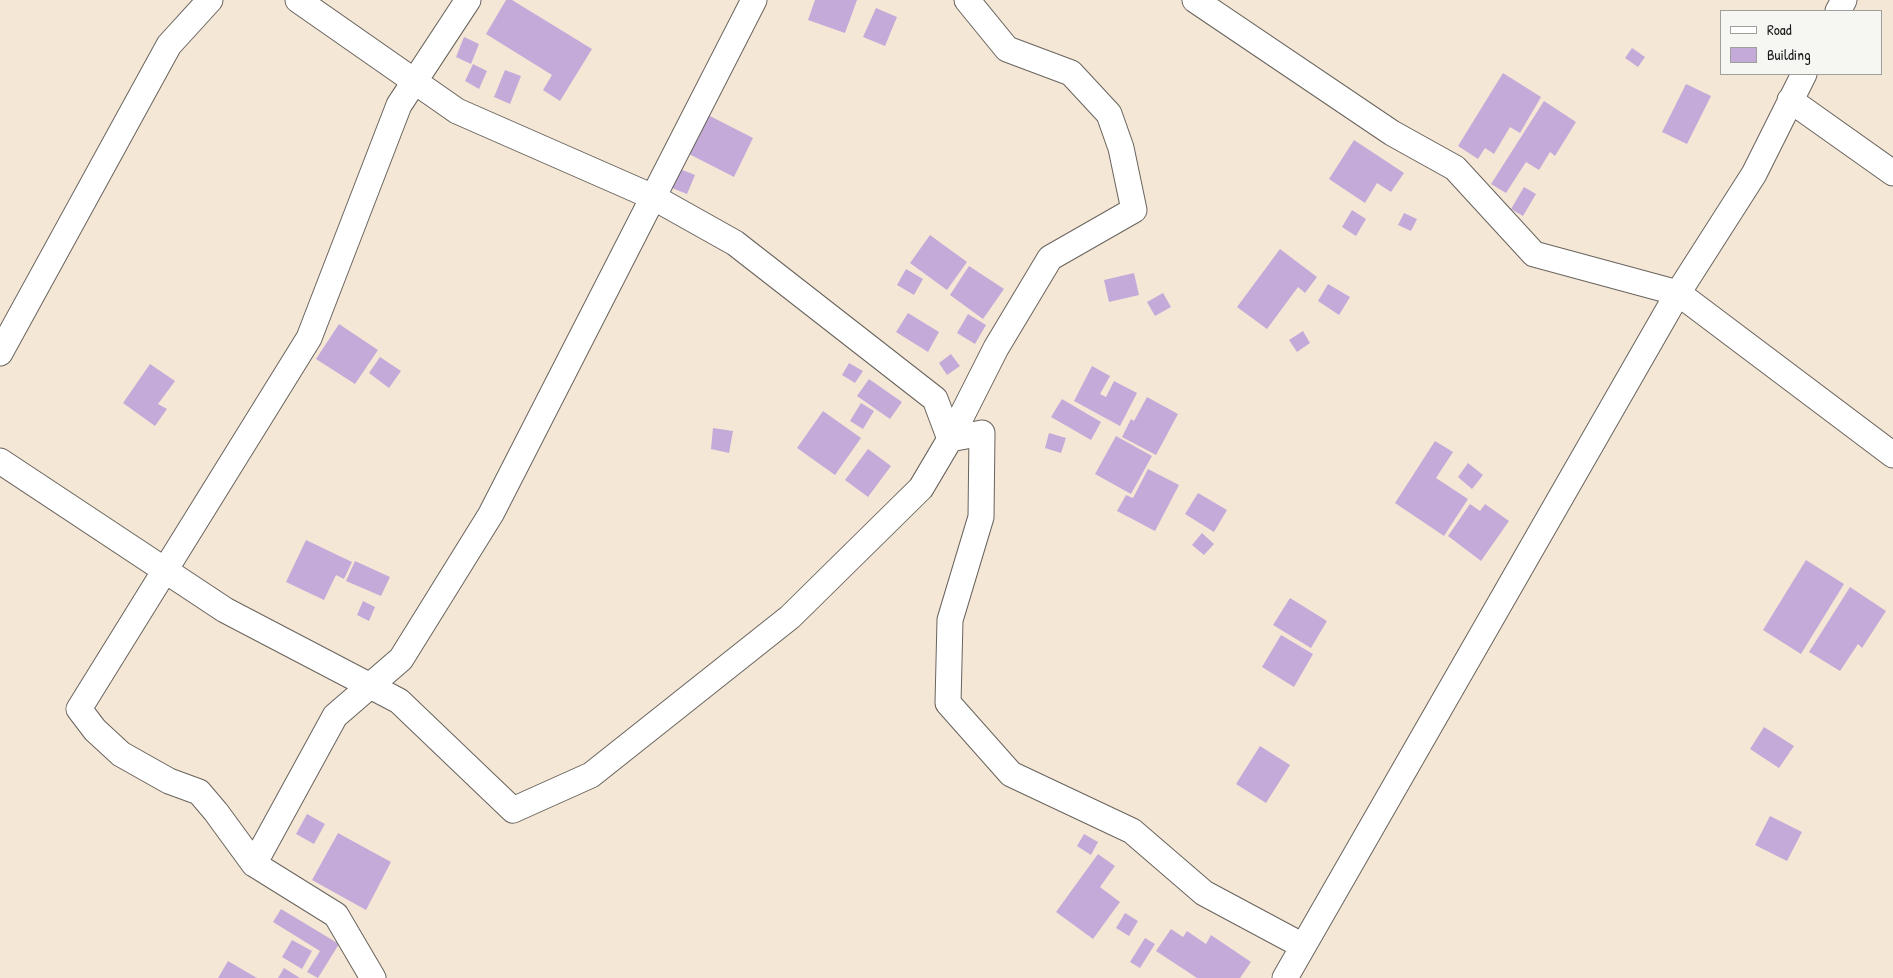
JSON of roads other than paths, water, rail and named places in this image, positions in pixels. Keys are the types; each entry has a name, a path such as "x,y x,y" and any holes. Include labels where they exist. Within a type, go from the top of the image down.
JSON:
{"street":[{"path":"0,353 169,45 210,0"},
{"path":"298,0 457,111 653,197 735,243 935,399 950,439"},
{"path":"373,978 336,915 254,864 199,792 169,781 121,754 95,730 79,709 309,338 399,105 468,0"},
{"path":"254,864 334,716 401,659 491,514 754,0"},
{"path":"0,461 225,610 399,701 512,810 591,775 790,616 921,488 950,439 996,348 1050,258 1134,210 1121,148 1109,114 1071,73 1007,49 967,0"},
{"path":"1195,0 1392,133 1455,168 1534,254 1678,293 1893,455"},
{"path":"1285,978 1678,293 1754,174 1803,75"},
{"path":"1790,100 1893,173"},
{"path":"950,439 982,433 981,517 950,620 948,703 1011,774 1132,831 1204,894 1304,946"}]}
